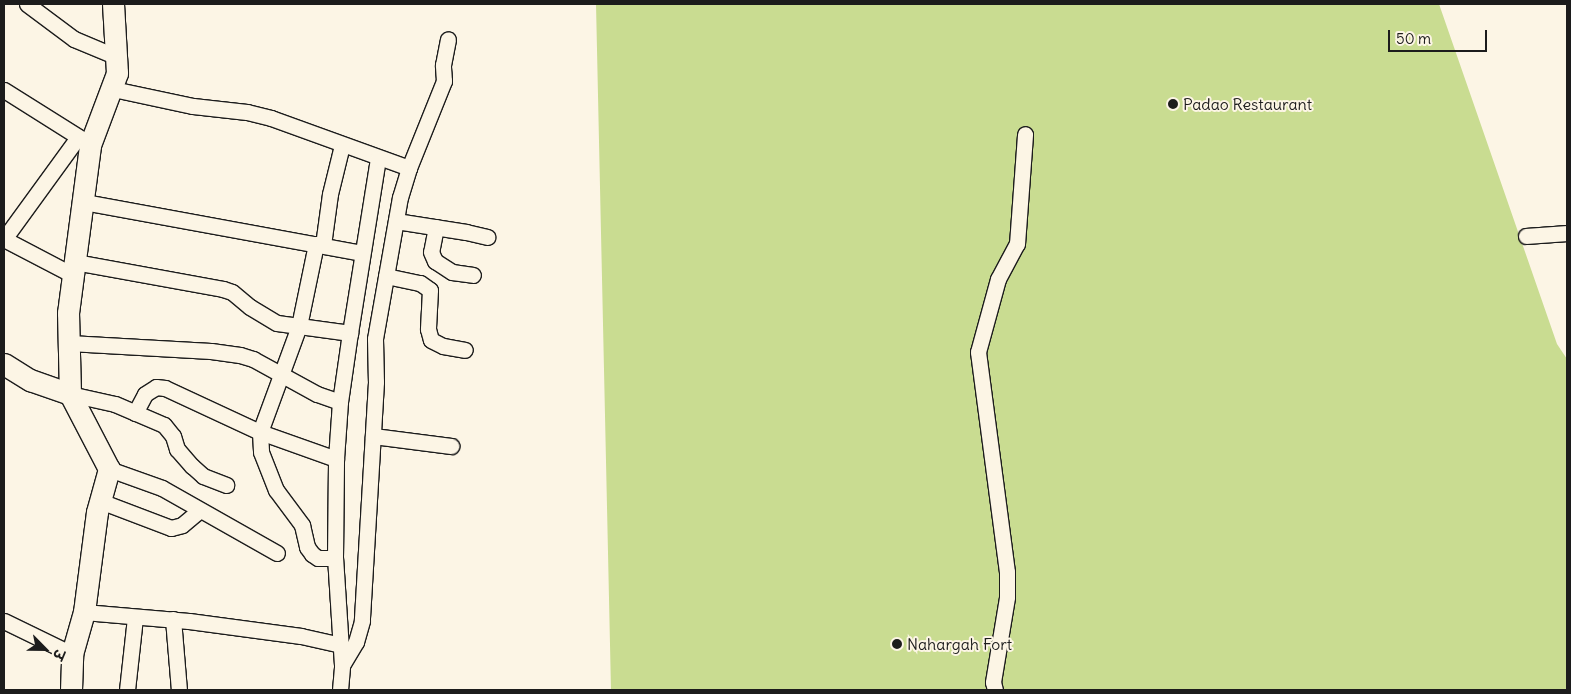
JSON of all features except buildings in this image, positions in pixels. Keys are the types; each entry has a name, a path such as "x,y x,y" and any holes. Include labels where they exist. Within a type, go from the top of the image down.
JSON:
{"street":[{"path":"27,4 74,39 117,58"},
{"path":"113,4 117,37 117,73 113,89 84,141 4,239 74,269 223,288 232,292 250,307 276,323 350,333"},
{"path":"342,665 356,642 362,621 373,436 375,339 396,221 409,168 444,81 443,65 448,39"},
{"path":"113,89 193,106 263,116 409,168"},
{"path":"4,90 84,141"},
{"path":"995,690 993,682 1008,597 1007,572 978,352 998,278 1016,244 1025,134"},
{"path":"84,141 84,202 68,313 70,394 109,469 162,488 277,553"},
{"path":"335,558 318,558 307,547 302,525 276,490 270,476 261,452 260,432 299,326 342,145"},
{"path":"340,690 342,665 335,558 336,459 340,402 361,253 378,158"},
{"path":"84,202 361,253"},
{"path":"396,221 488,237"},
{"path":"436,227 432,252 435,261 452,272 473,275"},
{"path":"1526,236 1567,233"},
{"path":"386,276 420,283 430,290 428,329 431,340 444,346 465,350"},
{"path":"69,343 211,351 240,355 316,394 340,402"},
{"path":"4,364 30,380 70,394 116,404 164,426 173,436 178,449 192,466 203,476 226,485"},
{"path":"135,413 145,394 156,387 165,388 260,432 336,459"},
{"path":"373,436 451,446"},
{"path":"71,690 72,654 84,612 100,501 109,469"},
{"path":"100,501 171,528 182,525 200,510"},
{"path":"84,612 173,620 301,636 341,644"},
{"path":"127,690 135,617"},
{"path":"173,620 179,690"},
{"path":"4,621 72,654"}],"green space":[{"path":"596,4 1439,4 1557,344 1567,359 1567,690 611,690"}],"place":[{"name":"Padao Restaurant","path":"1173,104"},
{"name":"Nahargah Fort","path":"897,644"}]}
